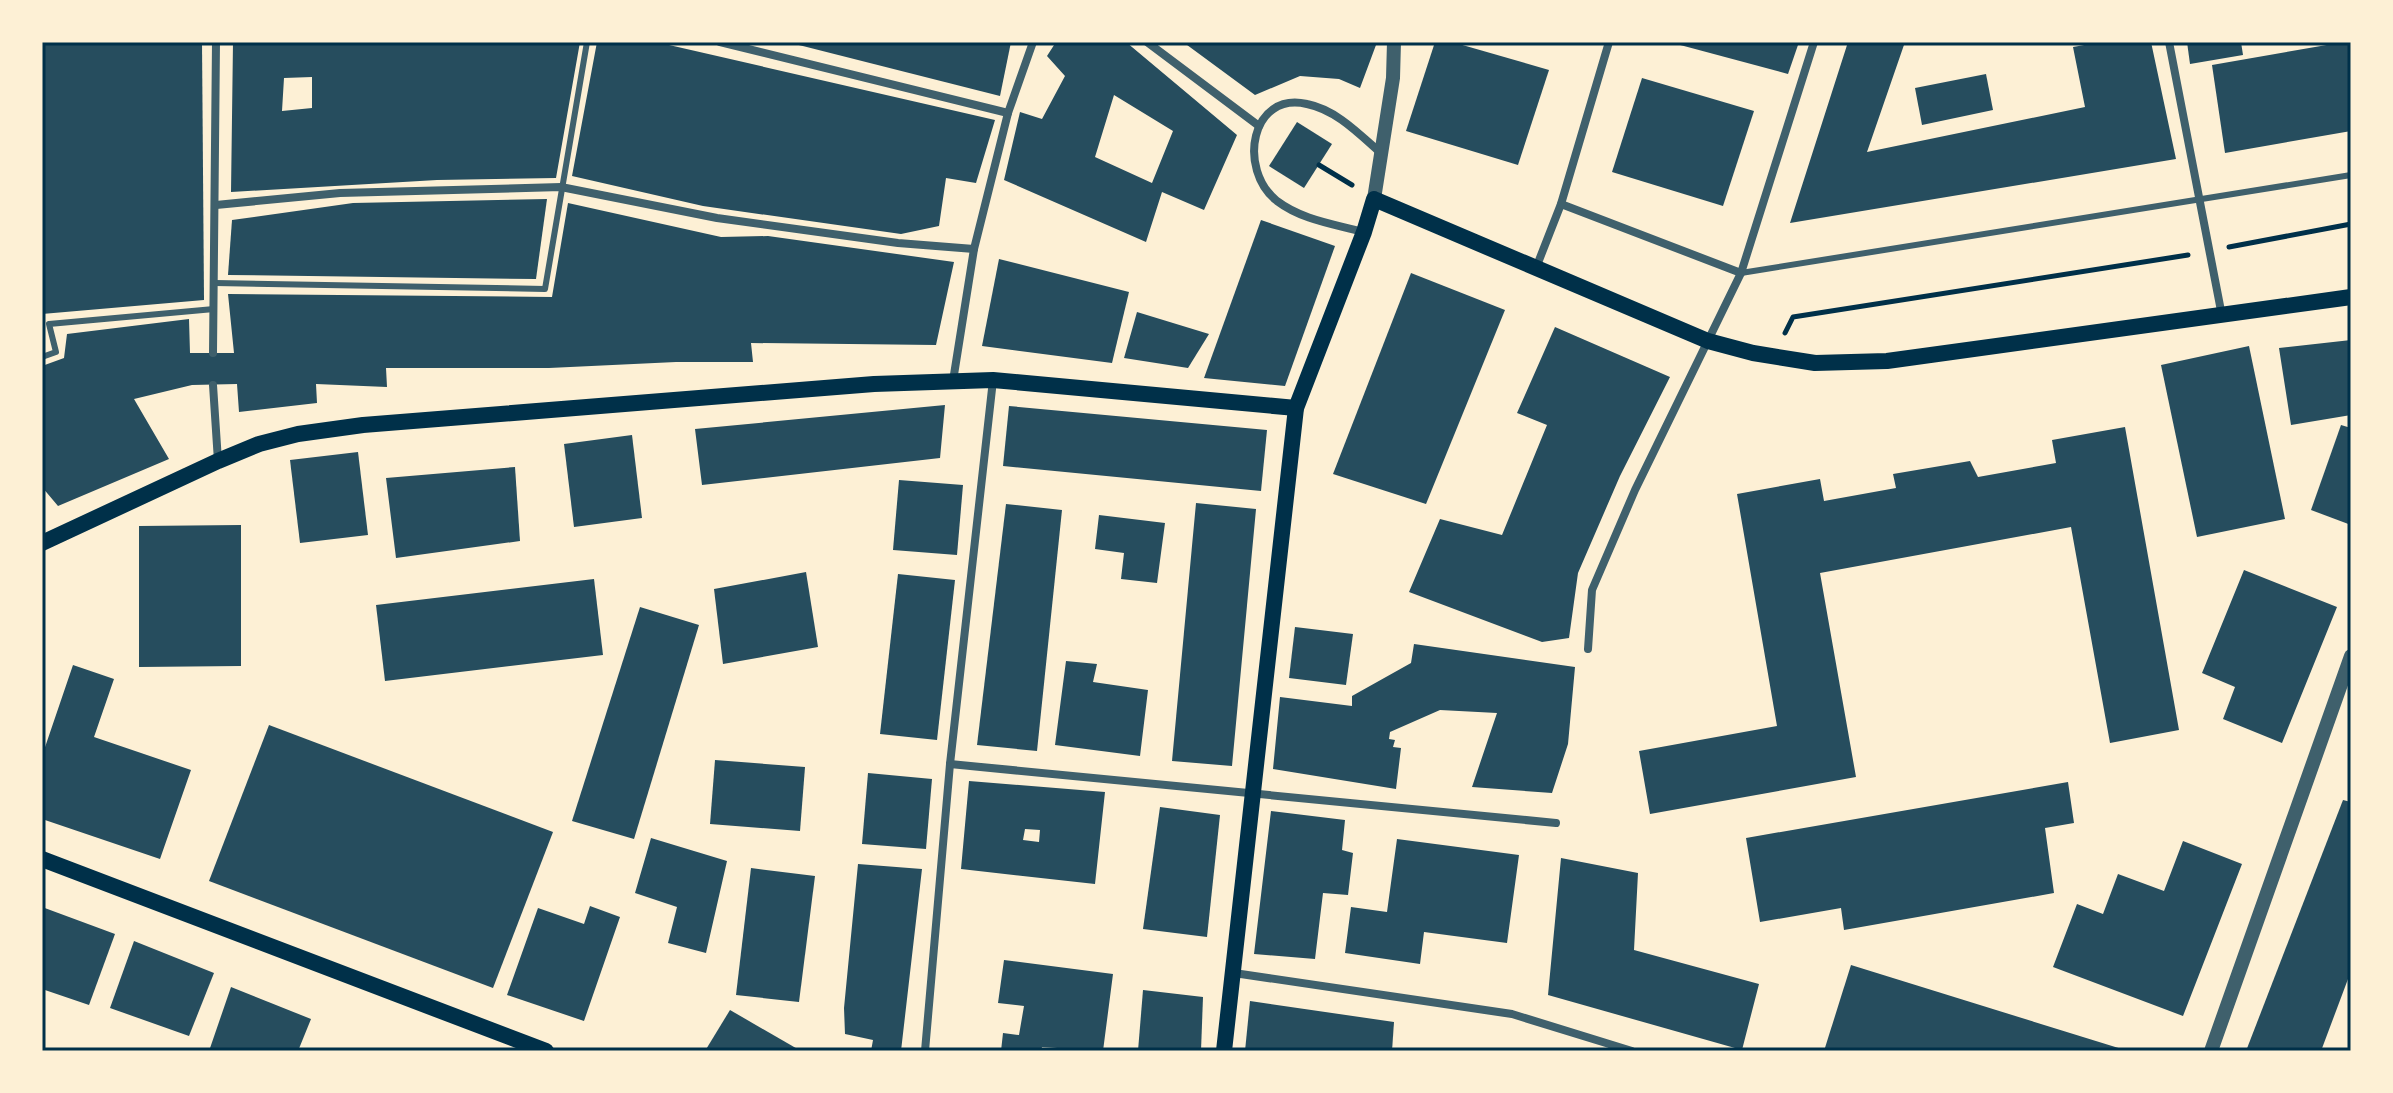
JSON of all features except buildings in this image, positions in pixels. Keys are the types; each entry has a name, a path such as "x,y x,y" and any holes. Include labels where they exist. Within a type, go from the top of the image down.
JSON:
{"main road":[{"path":"1224,1051 1296,408 1374,199 1708,341 1815,363 1887,361 2351,297"},
{"path":"42,543 259,444 298,434 363,425 874,384 993,380 1296,408"},
{"path":"42,859 546,1051"}],"street":[{"path":"213,353 216,42"},
{"path":"720,42 1008,113"},
{"path":"953,382 974,249 1008,113 1033,42"},
{"path":"1147,42 1259,126"},
{"path":"1374,199 1393,78 1394,42"},
{"path":"1536,269 1561,204 1609,42"},
{"path":"1588,649 1592,590 1635,490 1741,273 1814,42"},
{"path":"2169,42 2222,316"},
{"path":"1364,232 1309,218 1276,200 1260,181 1252,155 1259,126 1284,103 1304,103 1324,109 1383,155"},
{"path":"216,205 340,193 561,187 717,218 898,243 974,249"},
{"path":"1561,204 1741,273"},
{"path":"925,1051 950,764 993,380"},
{"path":"213,385 218,461"},
{"path":"2211,1051 2351,656"},
{"path":"950,764 1556,823"},
{"path":"1234,973 1512,1014 1632,1051"}],"lane":[{"path":"215,283 545,289 587,42"},
{"path":"1741,273 2351,175"},
{"path":"42,357 56,352 49,324 214,309"}],"path":[{"path":"1319,165 1374,199"},
{"path":"1775,356 1793,317 2210,251 2351,224"}]}
